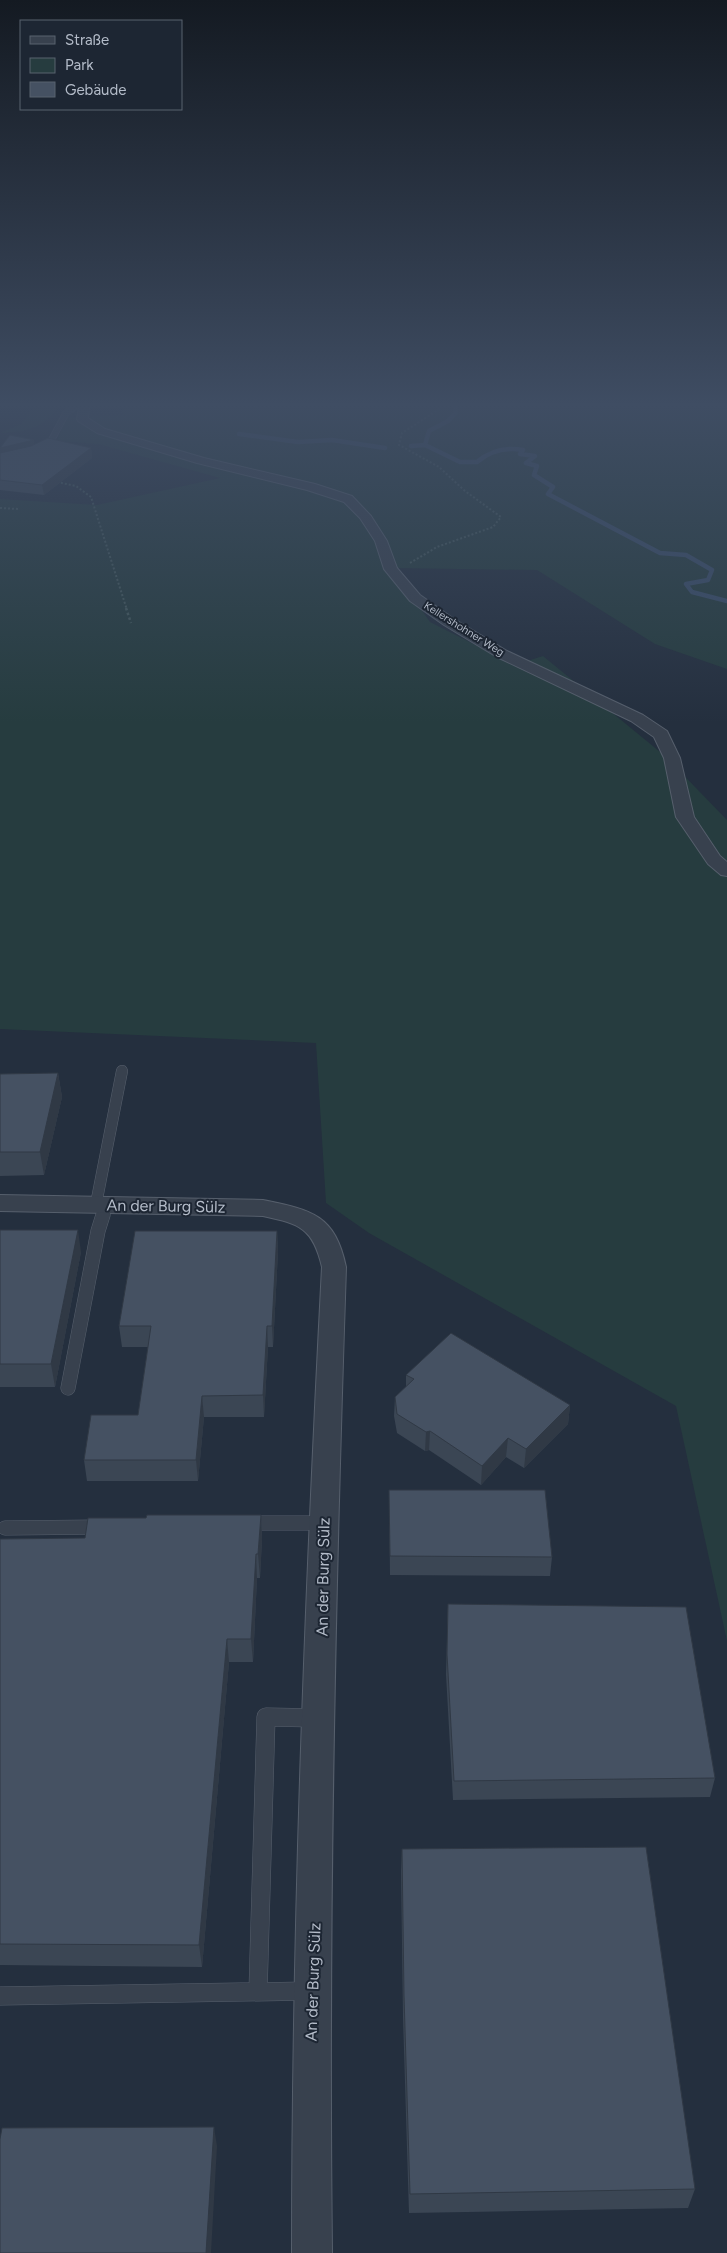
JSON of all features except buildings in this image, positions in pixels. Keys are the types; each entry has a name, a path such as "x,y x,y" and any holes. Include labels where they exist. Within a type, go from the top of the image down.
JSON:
{"street":[{"name":"Kellershohner Weg","path":"362,513 381,541 391,569 415,598 449,622 502,654 637,718 661,734 672,758 685,817 714,860 727,871"},
{"name":"An der Burg Sülz","path":"0,1203 263,1208 287,1213 316,1225 331,1249 334,1267 325,1523 311,2065 312,2253"}],"lane":[{"path":"68,1388 98,1231 122,1071"},
{"path":"230,1524 325,1523"},
{"path":"5,1528 118,1526"},
{"path":"258,1992 266,1718 320,1718"},
{"path":"0,1996 313,1991"}],"path":[{"path":"96,513 130,623"},
{"path":"391,569 412,563 437,547 493,527 501,517 496,513"}],"green space":[{"path":"0,513 727,513 727,669 655,644 537,570 392,568 430,622 515,665 543,656 665,756 727,820 727,1641 676,1406 369,1233 326,1203 316,1043 0,1029"}],"waterway":[{"path":"584,513 660,553 686,555 712,570 708,580 686,584 692,592 727,601"}]}
